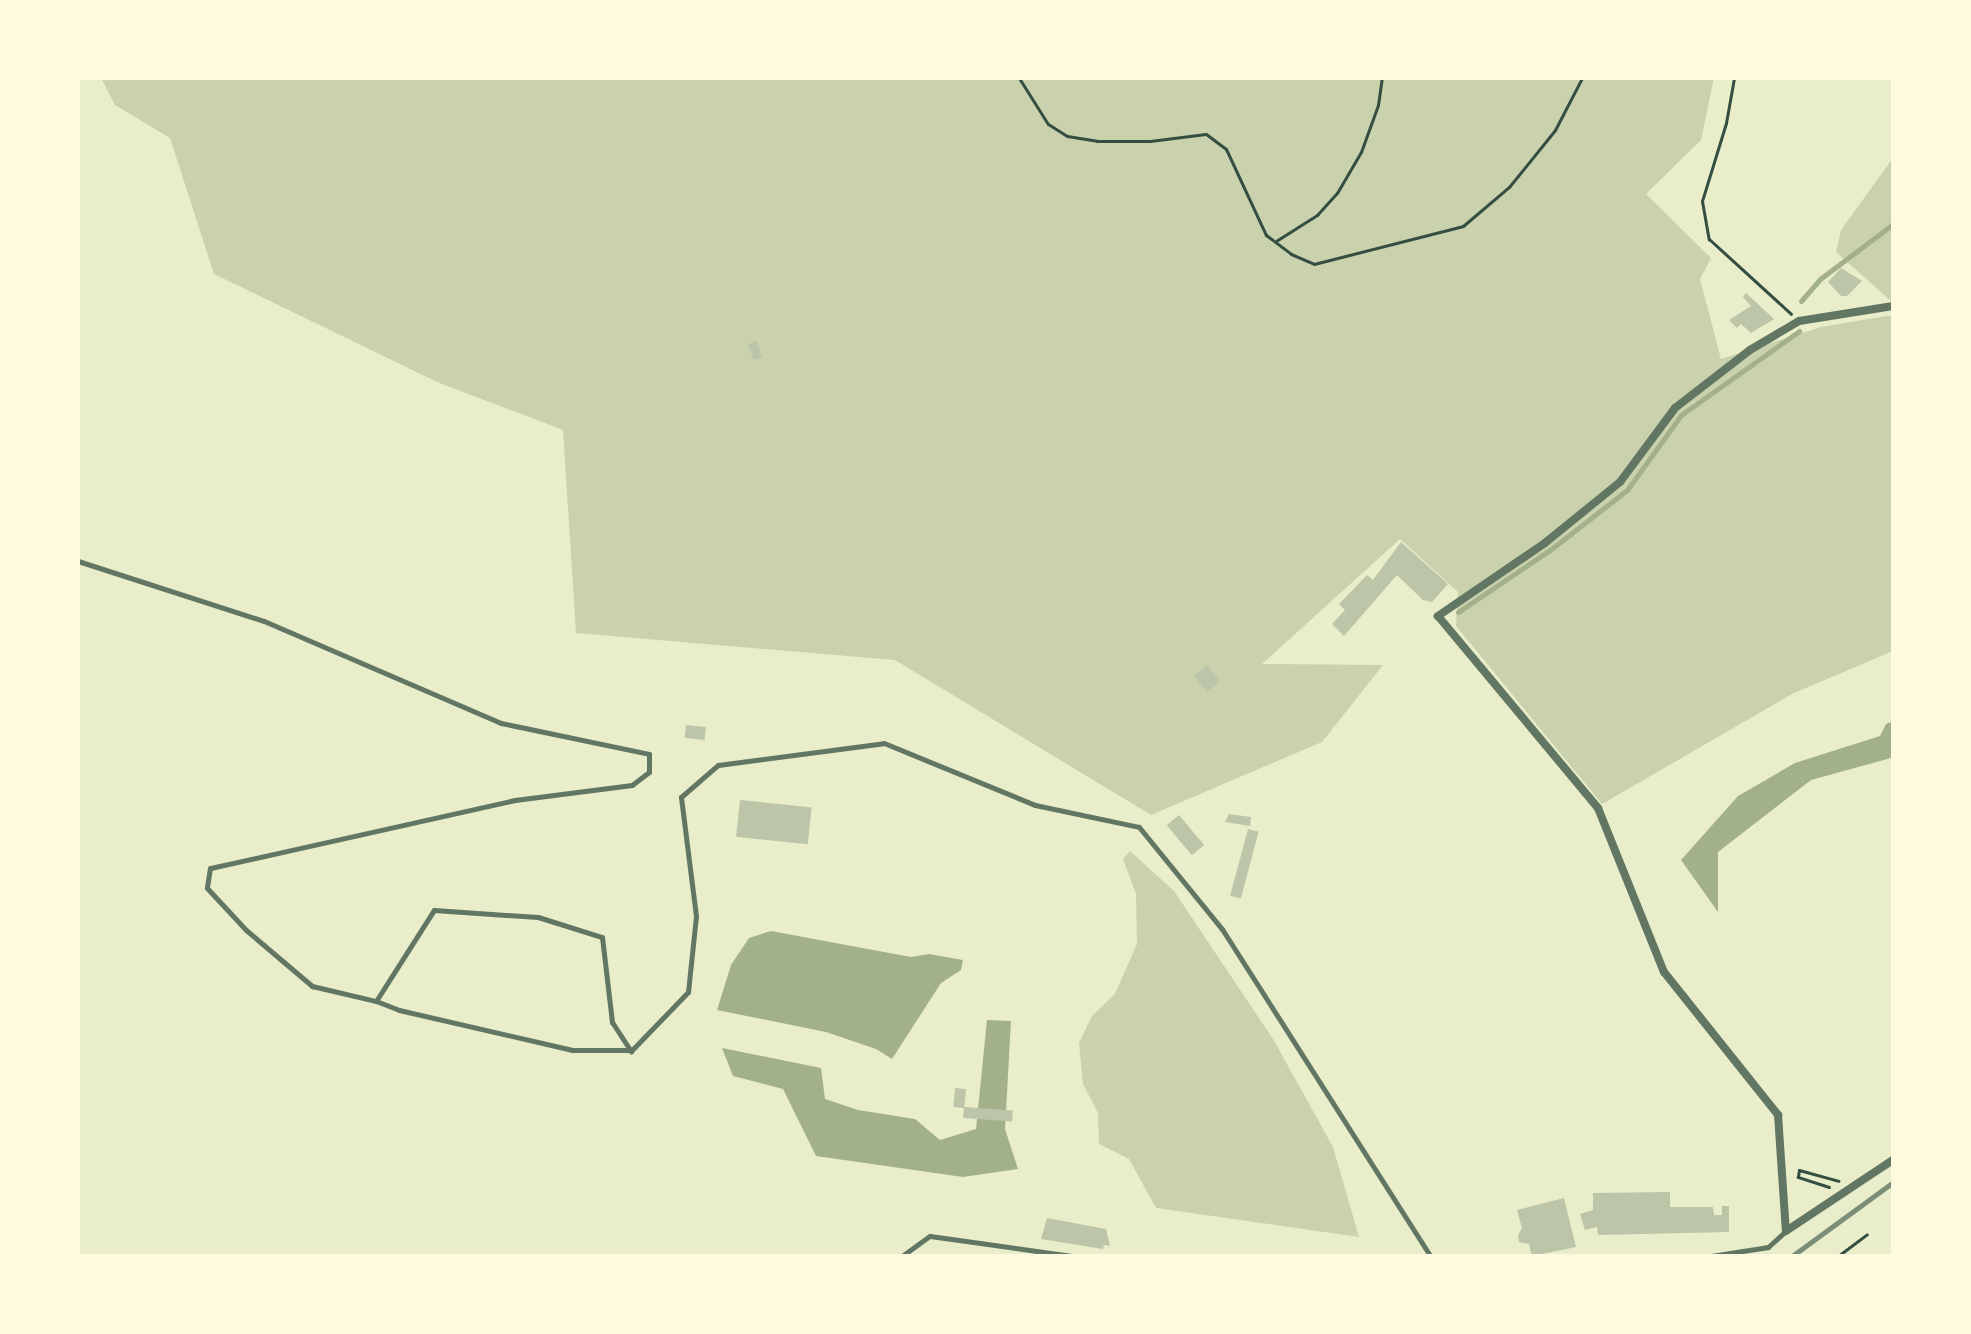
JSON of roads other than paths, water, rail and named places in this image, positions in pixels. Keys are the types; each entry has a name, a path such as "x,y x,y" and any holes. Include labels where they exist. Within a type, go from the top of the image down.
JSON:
{"street":[{"path":"1893,306 1799,321 1750,350 1675,408 1620,482 1545,543 1438,616 1598,808 1664,972 1778,1115 1786,1231 1893,1160"}],"lane":[{"path":"78,561 264,621 501,723 649,754 649,772 632,785 515,800 210,868 207,888 246,930 312,986 376,1001 399,1010 572,1050 631,1051 688,992 696,916 681,797 718,765 884,743 1035,805 1139,827 1222,929 1430,1256"},
{"path":"376,1001 434,910 538,917 602,937 612,1022 631,1051"},
{"path":"1711,1256 1768,1247 1786,1231"},
{"path":"902,1256 930,1236 1072,1256"}],"waterway":[{"path":"1801,301 1820,279 1893,224"},
{"path":"1458,612 1550,550 1627,490 1681,415 1799,331"}],"railway":[{"path":"1792,1256 1893,1182"}]}
